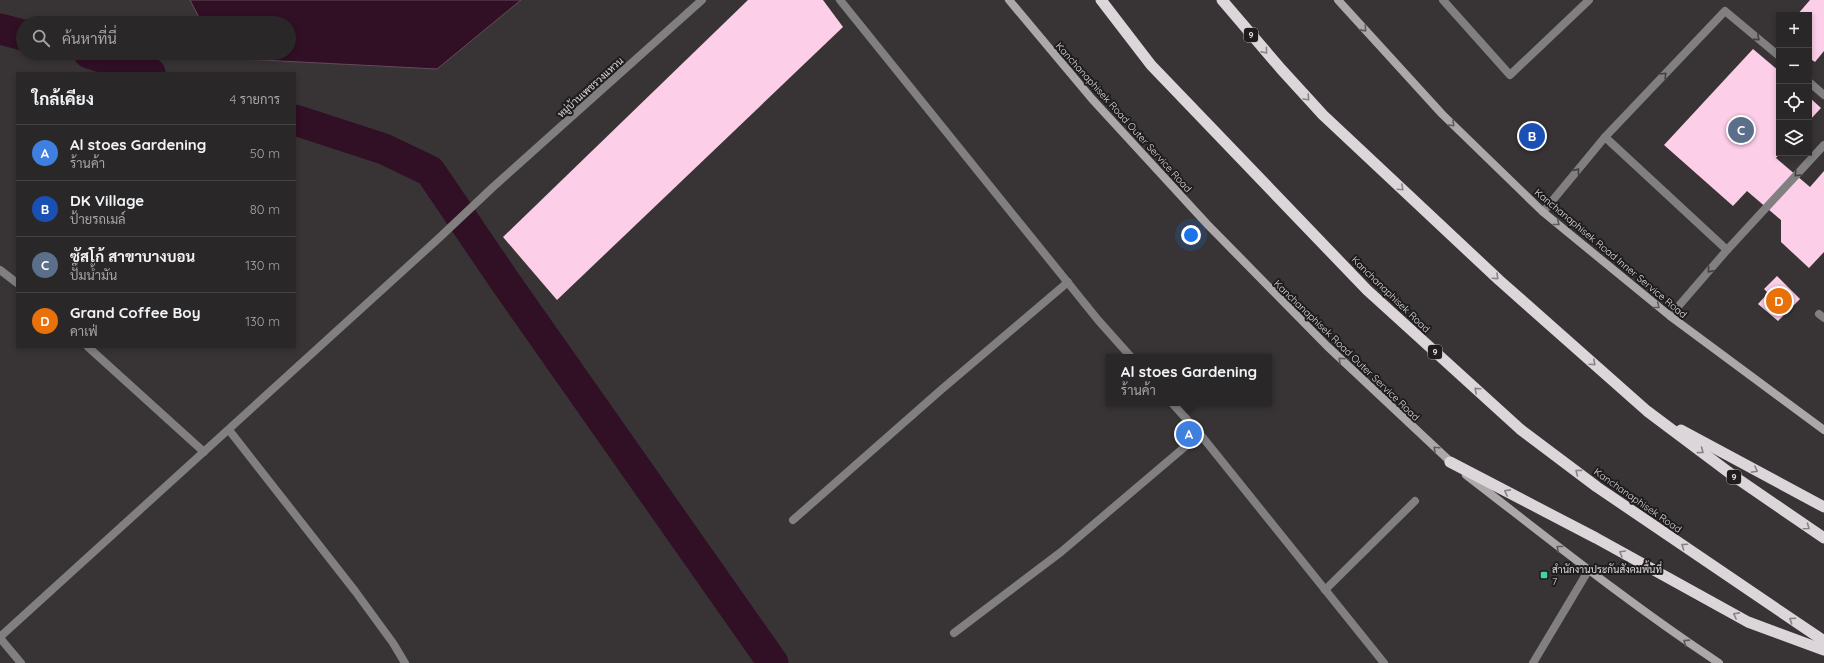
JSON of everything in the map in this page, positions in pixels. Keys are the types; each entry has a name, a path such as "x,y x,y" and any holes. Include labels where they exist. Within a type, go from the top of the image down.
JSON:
{"highway":[{"name":"Kanchanaphisek Road","path":"1101,0 1151,65 1366,290 1520,429 1597,487 1824,642"},
{"name":"9","path":"1222,0 1281,69 1323,115 1498,280 1647,411 1735,477 1824,538"},
{"path":"1647,411 1824,507"},
{"path":"1450,462 1596,538 1748,622 1824,650"}],"main road":[{"name":"Kanchanaphisek Road Outer Service Road","path":"1009,0 1092,99 1207,224 1327,346 1450,462 1588,571 1719,663"},
{"name":"Kanchanaphisek Road Inner Service Road","path":"1338,0 1442,114 1543,212 1670,316 1824,430"}],"street":[{"name":"หมู่บ้านเพชรวงแหวน","path":"0,638 492,188 702,0"},
{"path":"840,0 1098,320 1128,354"},
{"path":"1444,0 1510,76 1589,0"},
{"path":"1543,212 1605,137 1725,11 1776,54"},
{"path":"1811,84 1824,95"},
{"path":"1605,137 1727,250"},
{"path":"1670,316 1727,250 1824,145"},
{"path":"0,270 16,282"},
{"path":"793,520 942,388 1068,282"},
{"path":"89,348 204,452"},
{"path":"1175,406 1200,434 1384,663"},
{"path":"229,430 356,591 393,643 405,663"},
{"path":"954,633 1061,552 1200,434"},
{"path":"1325,590 1416,501"},
{"path":"1533,663 1588,571"},
{"path":"0,638 21,663"}],"shaded area":[{"path":"190,0 521,0 437,69 261,60 296,60 296,16 198,16"}],"building":[{"path":"748,0 823,0 843,27 557,300 503,237"},
{"path":"1810,0 1824,0 1824,51 1815,62 1812,60 1812,12 1800,12"},
{"path":"1753,49 1776,68 1776,156 1778,156 1776,158 1810,187 1824,171 1824,252 1809,268 1781,242 1781,220 1747,191 1733,206 1664,145"},
{"path":"1812,100 1821,108 1812,118"},
{"path":"1777,276 1800,299 1778,321 1758,304 1768,293 1764,289"}],"waterway":[{"path":"0,29 16,33"},
{"path":"110,60 147,72"},
{"path":"296,120 384,149 430,171 504,280 773,663"}],"place":[{"name":"ซัสโก้ สาขาบางบอน","path":"1741,130"},
{"name":"DK Village","path":"1532,136"},
{"name":"Grand Coffee Boy","path":"1779,301"},
{"name":"Al stoes Gardening","path":"1189,434"},
{"name":"สำนักงานประกันสังคมพื้นที่ 7","path":"1544,575"}]}
